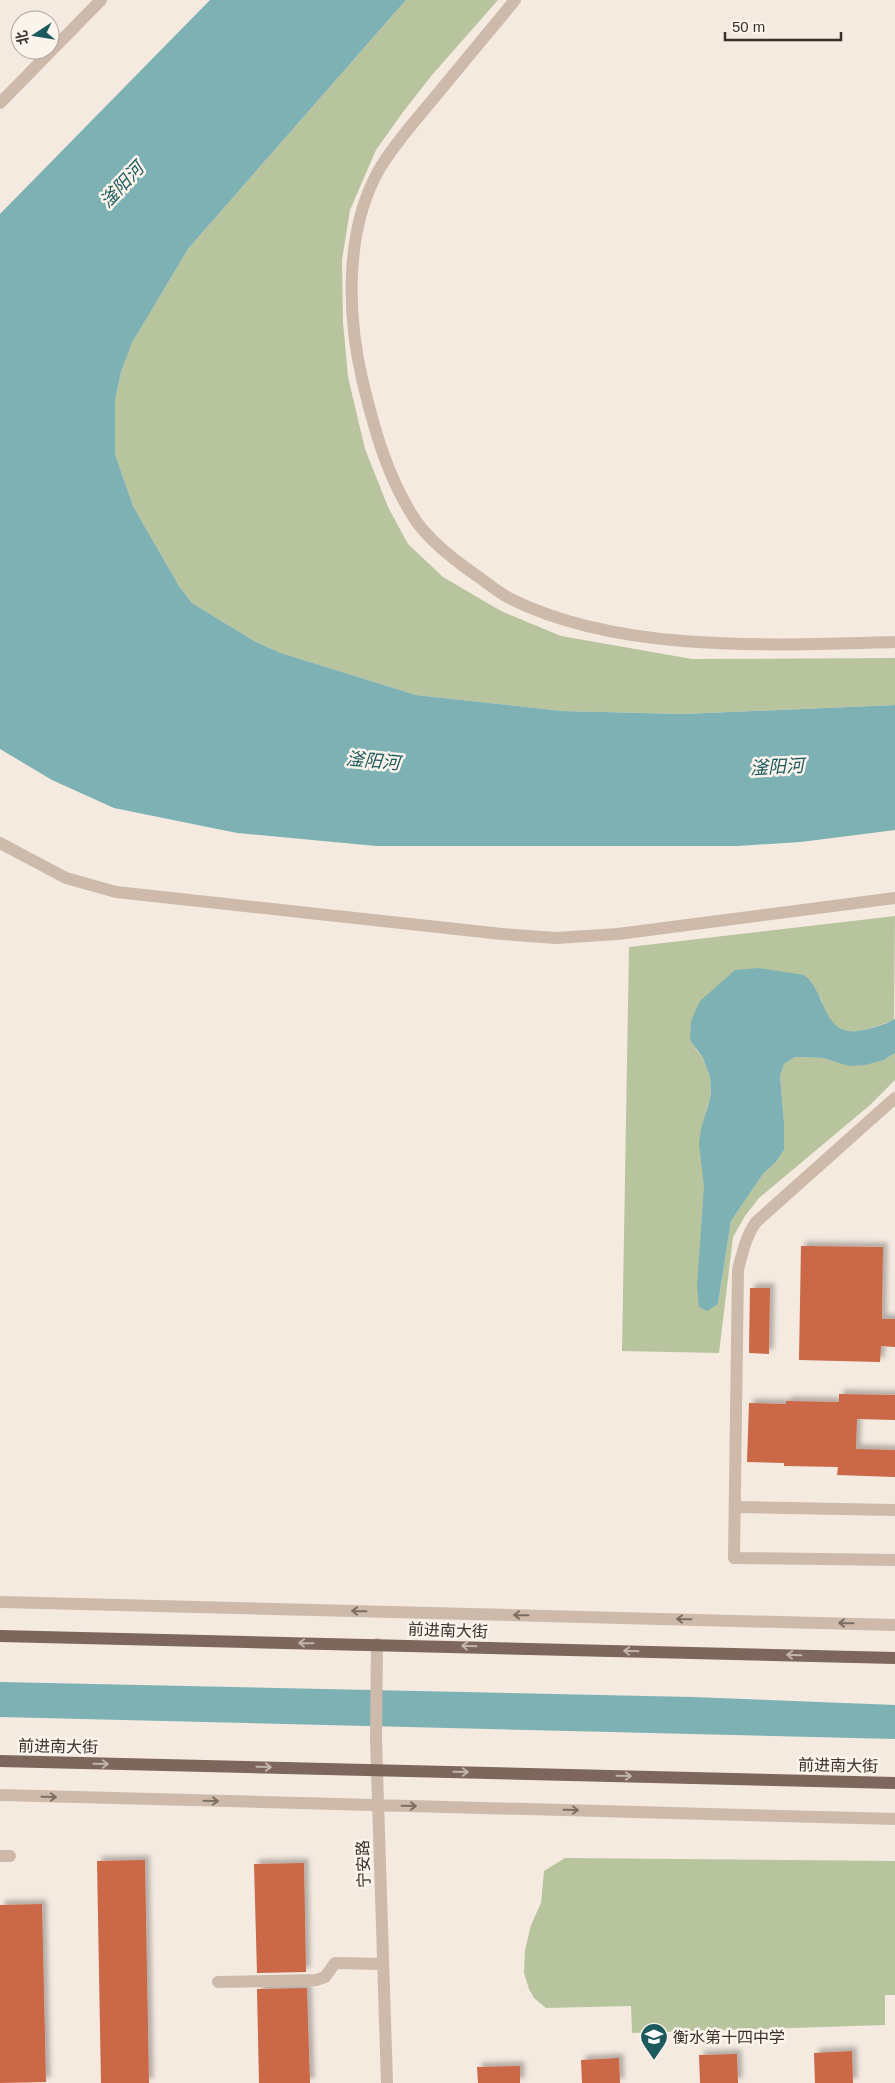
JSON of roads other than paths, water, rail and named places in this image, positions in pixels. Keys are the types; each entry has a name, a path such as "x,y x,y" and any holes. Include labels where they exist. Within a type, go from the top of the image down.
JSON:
{"main road":[{"name":"前进南大街","path":"0,1636 895,1658"},
{"name":"前进南大街","path":"0,1761 895,1782"}],"street":[{"path":"0,103 101,0"},
{"path":"515,0 403,135 380,169 366,203 355,240 350,276 360,369 375,431 392,478 418,523 450,557 508,598 558,618 612,632 693,641 788,644 895,642"},
{"path":"0,843 66,878 116,892 502,934 556,938 618,934 895,898"},
{"path":"895,1098 756,1222 750,1230 738,1270 734,1558 895,1560"},
{"path":"735,1507 895,1510"},
{"path":"0,1602 895,1625"},
{"name":"宁安路","path":"376,1644 376,1739 386,2083"},
{"path":"0,1795 895,1818"},
{"path":"218,1982 316,1980 324,1977 335,1963 383,1964"}],"water":[{"name":"滏阳河","path":"210,0 406,0 188,249 132,343 121,372 115,401 115,454 133,506 179,586 192,603 256,642 281,653 416,695 562,711 683,714 895,705 895,830 801,842 737,846 376,846 237,833 114,808 52,780 0,749 0,214"},
{"path":"759,968 804,975 817,991 831,1019 837,1026 846,1030 857,1031 867,1029 895,1019 895,1053 884,1060 865,1065 849,1066 823,1058 795,1057 784,1064 780,1076 784,1122 784,1150 776,1162 763,1174 731,1221 718,1304 707,1311 699,1307 697,1286 704,1186 699,1144 701,1129 711,1095 710,1077 703,1058 690,1040 691,1021 700,1001 735,970"},
{"path":"0,1682 692,1697 895,1705 895,1739 0,1717"}],"place":[{"name":"衡水第十四中学","path":"654,2061"}]}
